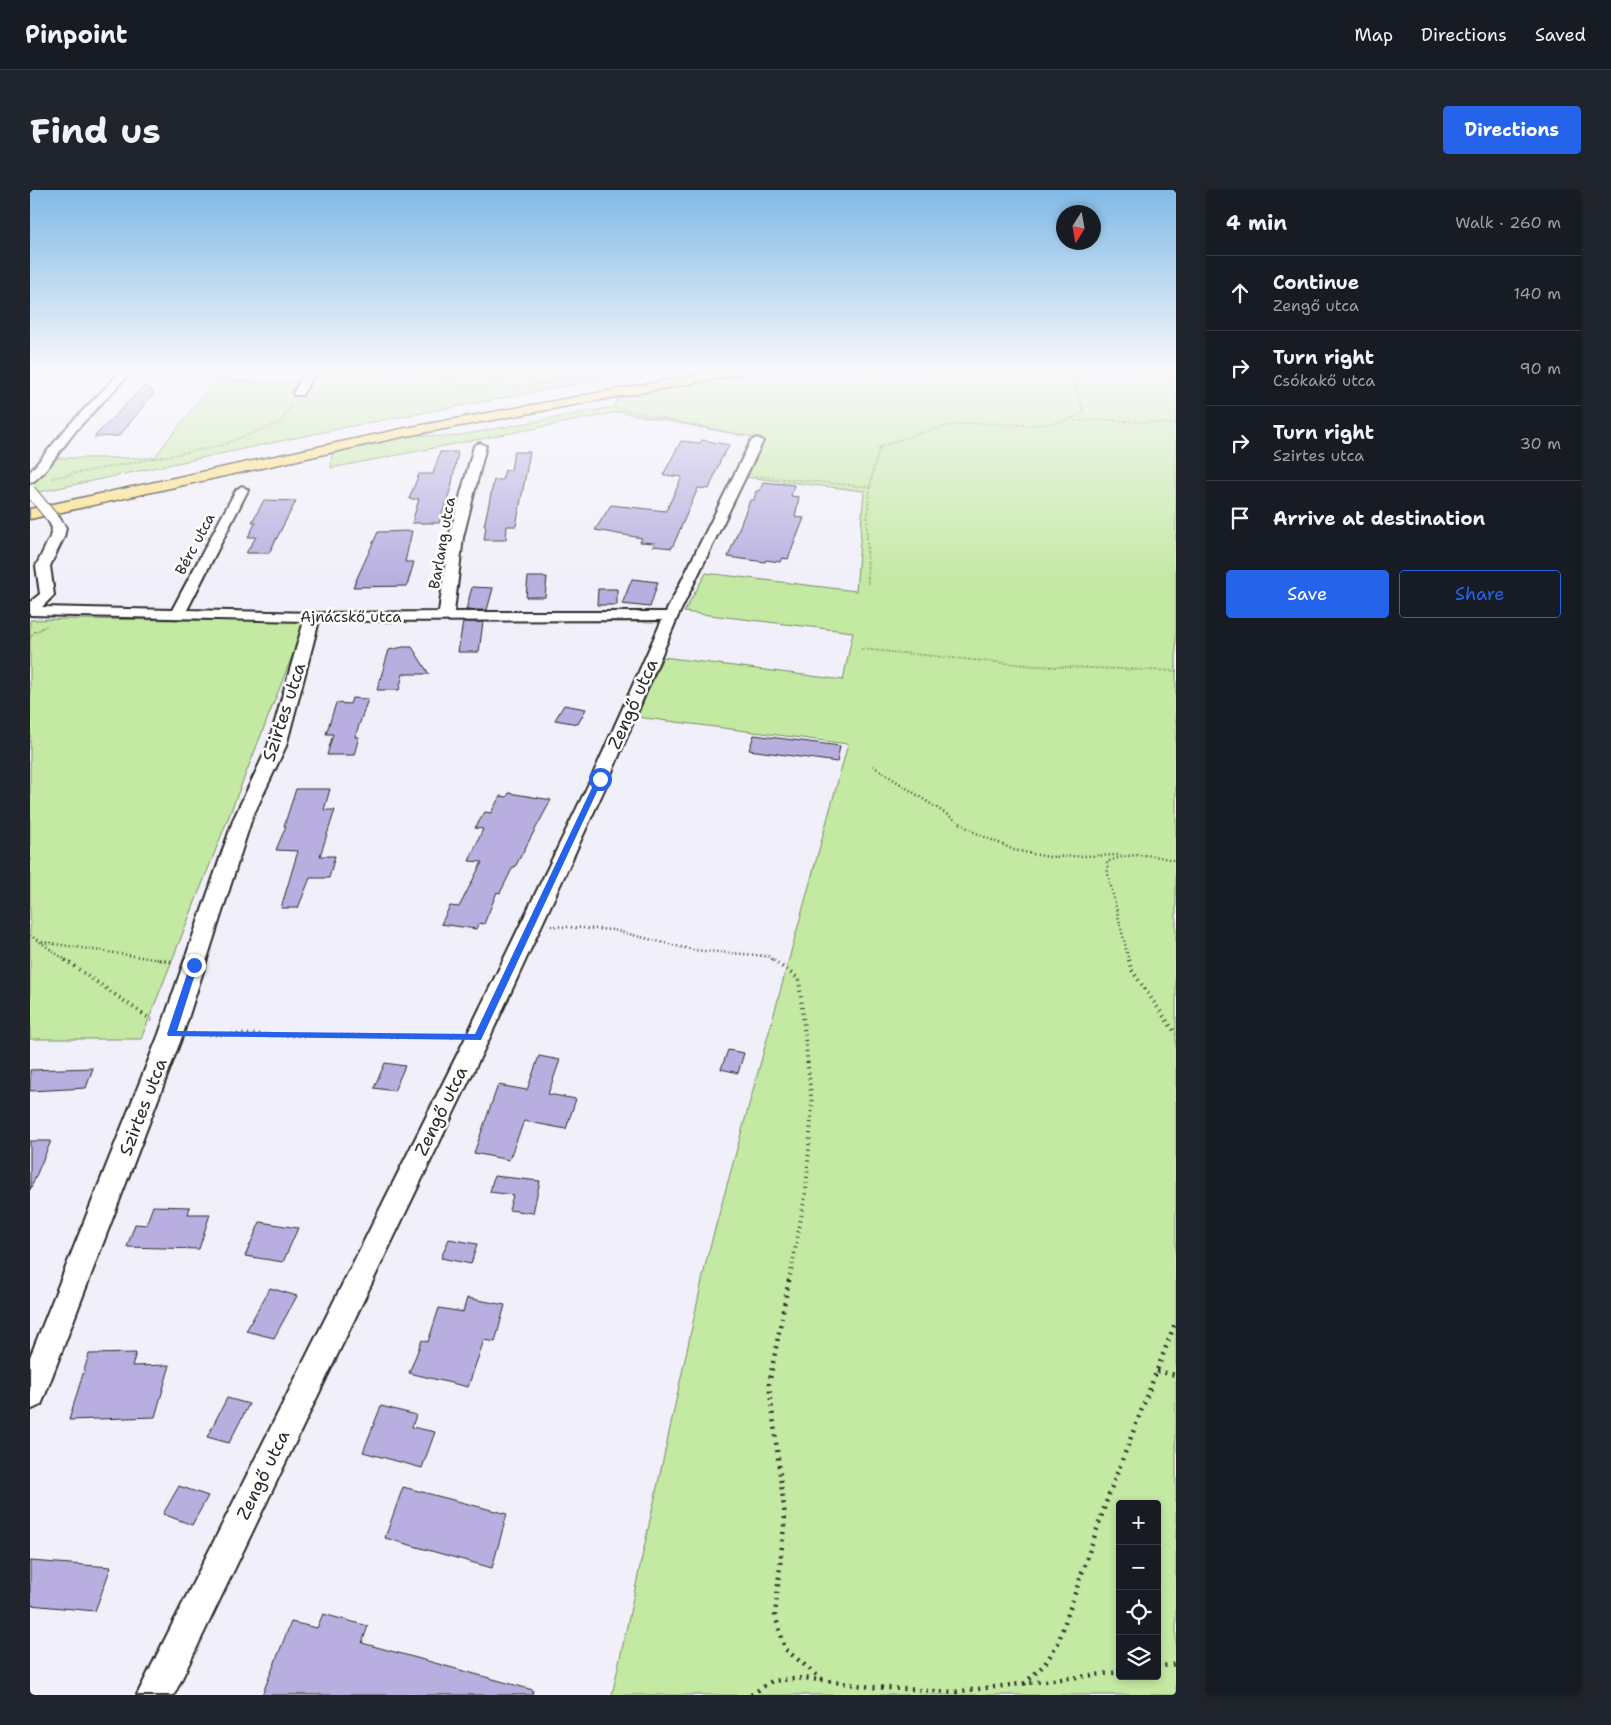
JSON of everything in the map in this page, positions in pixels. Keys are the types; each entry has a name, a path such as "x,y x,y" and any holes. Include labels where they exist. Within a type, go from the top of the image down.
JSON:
{"highway":[{"path":"30,501 305,441"},
{"path":"30,514 364,441"}],"street":[{"path":"30,478 40,469 62,441"},
{"name":"Zengő utca","path":"155,1695 478,1037 600,779 671,616 757,441"},
{"name":"Barlang utca","path":"446,617 456,537 480,446"},
{"name":"Bérc utca","path":"177,614 242,490"},
{"path":"30,491 59,528 57,537 43,566 47,595 57,607 70,612"},
{"path":"30,606 36,604 47,595"},
{"name":"Ajnácskő utca","path":"30,611 313,617 671,616"},
{"name":"Szirtes utca","path":"30,1395 171,1034 243,818 277,746 313,617"}],"path":[{"path":"48,478 220,446 232,441"},
{"path":"868,584 867,533 872,466 880,447 896,441"},
{"path":"741,475 870,487"},
{"path":"861,649 1036,666 1176,670"},
{"path":"873,766 895,778 964,825 1012,851 1038,857 1057,858 1154,855 1176,861"},
{"path":"1121,855 1107,862 1108,874 1131,969 1176,1034"},
{"path":"530,925 613,930 693,950 768,956 799,979 812,1106 806,1190 769,1384 785,1516 775,1615 785,1649 824,1681"},
{"path":"30,935 171,1034 478,1037"},
{"path":"39,941 194,965"},
{"path":"1024,1684 1046,1664 1058,1643 1109,1494 1176,1321"},
{"path":"1157,1372 1176,1375"},
{"path":"1161,1666 1176,1664"},
{"path":"751,1695 772,1681 804,1678 871,1686 953,1692 1116,1672"}],"green space":[{"path":"167,441 280,441 30,494 30,475 56,458 154,458"},
{"path":"386,441 469,441 331,468 332,452"},
{"path":"763,441 1176,441 1176,1695 612,1695 707,1258 848,744 637,717 663,657 843,680 853,632 684,612 706,573 856,591 864,491 746,477"},
{"path":"30,620 306,621 141,1039 30,1039"}],"building":[{"path":"681,441 700,443 701,441 709,441 730,445 721,459 709,489 698,488 672,548 653,546 655,543 640,542 642,538 595,530 611,505 666,511 682,477 663,475"},
{"path":"440,452 458,452 451,488 439,523 412,523 419,499 409,499 419,474 433,474"},
{"path":"514,452 530,452 516,526 507,526 506,540 484,540 486,526 484,526 494,480 502,480 505,470 511,470"},
{"path":"763,482 794,485 791,496 799,497 795,517 804,518 788,559 782,558 780,562 766,560 765,562 728,557 750,500 754,500 756,491 760,491"},
{"path":"264,500 296,501 269,553 246,553 256,537 248,537 256,522 252,522"},
{"path":"412,531 405,562 414,562 407,586 353,587 378,532"},
{"path":"528,577 547,577 545,597 526,597"},
{"path":"632,579 658,582 650,607 622,604"},
{"path":"472,587 493,588 487,610 466,610"},
{"path":"598,589 617,589 617,605 597,605"},
{"path":"463,622 483,622 479,652 458,652"},
{"path":"412,647 429,674 403,674 399,690 377,690 389,650"},
{"path":"352,698 368,699 355,737 359,737 354,755 327,755 333,734 326,734 336,703 350,704"},
{"path":"564,705 586,709 578,724 555,720"},
{"path":"754,735 840,746 837,762 749,750"},
{"path":"296,789 330,789 324,810 335,810 320,856 335,856 329,878 310,878 298,908 281,908 298,851 276,850 286,826 284,826"},
{"path":"509,793 551,800 500,893 497,892 484,924 479,923 476,929 441,924 450,906 459,907 482,862 469,861 483,829 475,828 485,812 491,813 500,796 507,797"},
{"path":"728,1050 744,1053 738,1073 721,1069"},
{"path":"539,1056 560,1060 548,1094 576,1099 566,1129 524,1121 509,1160 474,1153 498,1085 527,1090"},
{"path":"385,1063 405,1066 394,1091 374,1088"},
{"path":"93,1068 86,1088 30,1091 30,1070"},
{"path":"30,1141 51,1141 30,1190"},
{"path":"494,1176 540,1181 533,1213 509,1210 513,1195 490,1192"},
{"path":"153,1206 190,1207 188,1214 210,1214 199,1249 127,1247 135,1224 146,1225"},
{"path":"260,1222 298,1228 283,1262 245,1256"},
{"path":"449,1239 477,1244 471,1264 441,1258"},
{"path":"270,1288 297,1296 274,1338 246,1331"},
{"path":"467,1298 505,1305 495,1342 484,1340 468,1387 409,1373 422,1340 428,1342 439,1308 463,1312"},
{"path":"136,1353 132,1366 170,1365 155,1417 69,1420 89,1354"},
{"path":"227,1398 249,1404 229,1443 207,1437"},
{"path":"381,1406 416,1415 412,1427 435,1432 422,1468 363,1452"},
{"path":"179,1486 208,1496 192,1525 163,1514"},
{"path":"403,1487 507,1514 492,1568 385,1538"},
{"path":"30,1561 111,1567 95,1611 30,1605"},
{"path":"323,1614 368,1626 362,1643 533,1690 532,1695 262,1695 291,1622 317,1628"}],"route":[{"path":"194,965 171,1034 478,1037 600,779"}]}
